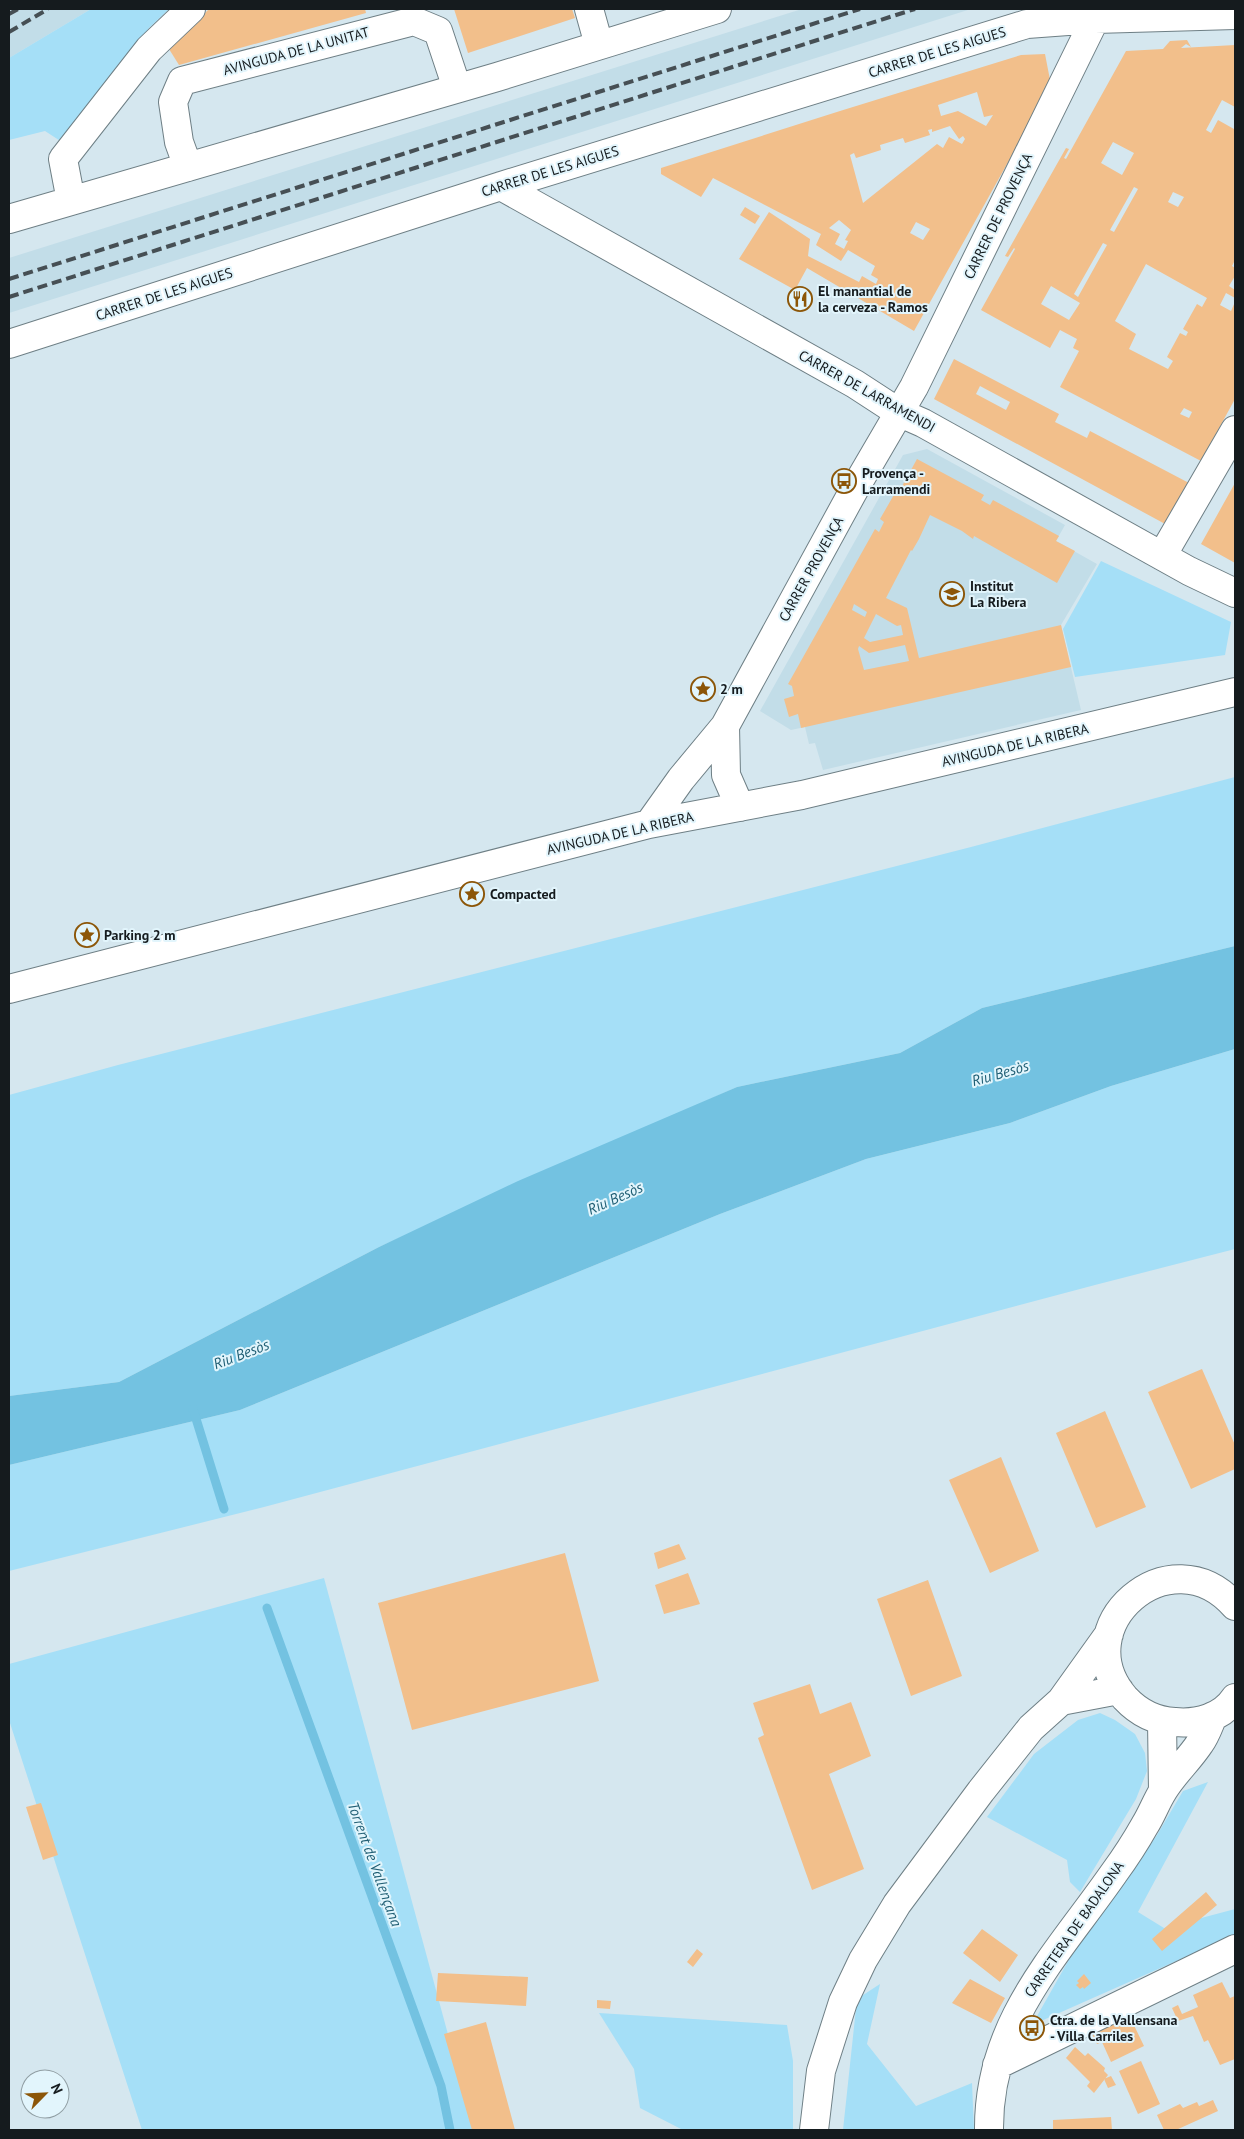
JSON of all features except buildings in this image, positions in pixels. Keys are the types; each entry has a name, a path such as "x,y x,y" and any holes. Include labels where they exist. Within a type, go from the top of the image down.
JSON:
{"street":[{"path":"71,201 63,159 149,49 191,9"},
{"path":"589,9 599,45"},
{"path":"9,219 457,88 717,9"},
{"name":"CARRER DE LES AIGUES","path":"9,344 500,186 1027,24 1094,14 1235,15"},
{"name":"CARRER DE PROVENÇA","path":"898,412 914,387 1094,14"},
{"name":"AVINGUDA DE LA UNITAT","path":"188,167 179,142 173,102 182,81 414,21 438,30 457,88"},
{"name":"CARRER DE LARRAMENDI","path":"500,186 854,384 898,412 923,423 1162,556 1235,593"},
{"name":"CARRER PROVENÇA","path":"648,824 685,774 725,726 898,412"},
{"path":"1162,556 1235,430"},
{"name":"AVINGUDA DE LA RIBERA","path":"9,988 648,824 802,795 1235,692"},
{"path":"725,726 726,775 740,807"},
{"path":"814,2130 820,2071 843,2002 863,1960 897,1904 981,1791 1031,1728 1061,1701 1109,1634 1115,1619 1129,1600 1149,1585 1165,1580 1181,1579 1213,1586 1232,1598"},
{"path":"1109,1634 1107,1654 1110,1673 1119,1690 1132,1706 1150,1717 1162,1721 1192,1723 1214,1716 1235,1698"},
{"path":"1061,1701 1119,1690"},
{"name":"CARRETERA DE BADALONA","path":"989,2130 989,2112 1000,2051 1015,2016 1049,1962 1115,1872 1145,1826 1163,1791 1201,1742 1214,1716"},
{"name":"CARRETERA DE BADALONA","path":"1162,1721 1163,1791"},
{"path":"997,2065 1235,1949"}],"shaded area":[{"path":"9,9 91,9 9,58"},
{"path":"91,9 169,9 149,28 65,144 45,131 9,140 9,58"},
{"path":"802,9 971,9 9,313 9,258"},
{"name":"Institut La Ribera","path":"927,449 1065,525 1056,541 1097,564 1061,625 1081,710 823,770 815,743 809,744 805,727 791,730 760,711 903,455"},
{"path":"1101,561 1231,622 1225,655 1075,677 1063,629"},
{"path":"1235,777 1235,946 982,1008 900,1053 737,1087 379,1247 119,1382 9,1396 9,1095 118,1065 971,847"},
{"path":"1235,1049 1235,1249 264,1507 9,1571 9,1465 240,1410 720,1214 866,1159 1010,1123 1111,1086"},
{"path":"324,1578 474,2130 142,2130 9,1720 9,1664"},
{"path":"1100,1713 1115,1720 1135,1734 1145,1753 1147,1771 1136,1799 1080,1892 1070,1882 1067,1860 987,1817 1034,1754 1078,1720"},
{"path":"1208,1782 1138,1912 1164,1928 1235,1909 1235,1935 1032,2025 1071,1956 1157,1835 1183,1791"},
{"path":"880,1984 867,2044 916,2106 972,2083 974,2130 843,2130 857,1999"},
{"path":"599,2013 787,2025 793,2061 793,2130 683,2130 640,2108 634,2069"}],"water":[{"name":"Riu Besòs","path":"1235,946 1235,1049 1111,1086 1010,1123 866,1159 720,1214 240,1410 9,1465 9,1396 119,1382 379,1247 518,1181 737,1087 900,1053 982,1008"}],"waterway":[{"name":"Torrent de Vallençana","path":"193,1409 224,1509"},
{"name":"Torrent de Vallençana","path":"267,1608 441,2086 450,2130"}],"railway":[{"path":"9,14 18,9"},
{"path":"9,32 48,9"},
{"path":"9,279 860,9"},
{"path":"9,297 915,9"}],"place":[{"name":"El manantial de la cerveza - Ramos","path":"800,299"},
{"name":"Provença - Larramendi","path":"844,481"},
{"name":"Institut La Ribera","path":"952,594"},
{"name":"2 m","path":"703,689"},
{"name":"Compacted","path":"472,894"},
{"name":"Parking 2 m","path":"87,935"},
{"name":"Ctra. de la Vallensana - Villa Carriles","path":"1032,2028"}]}
